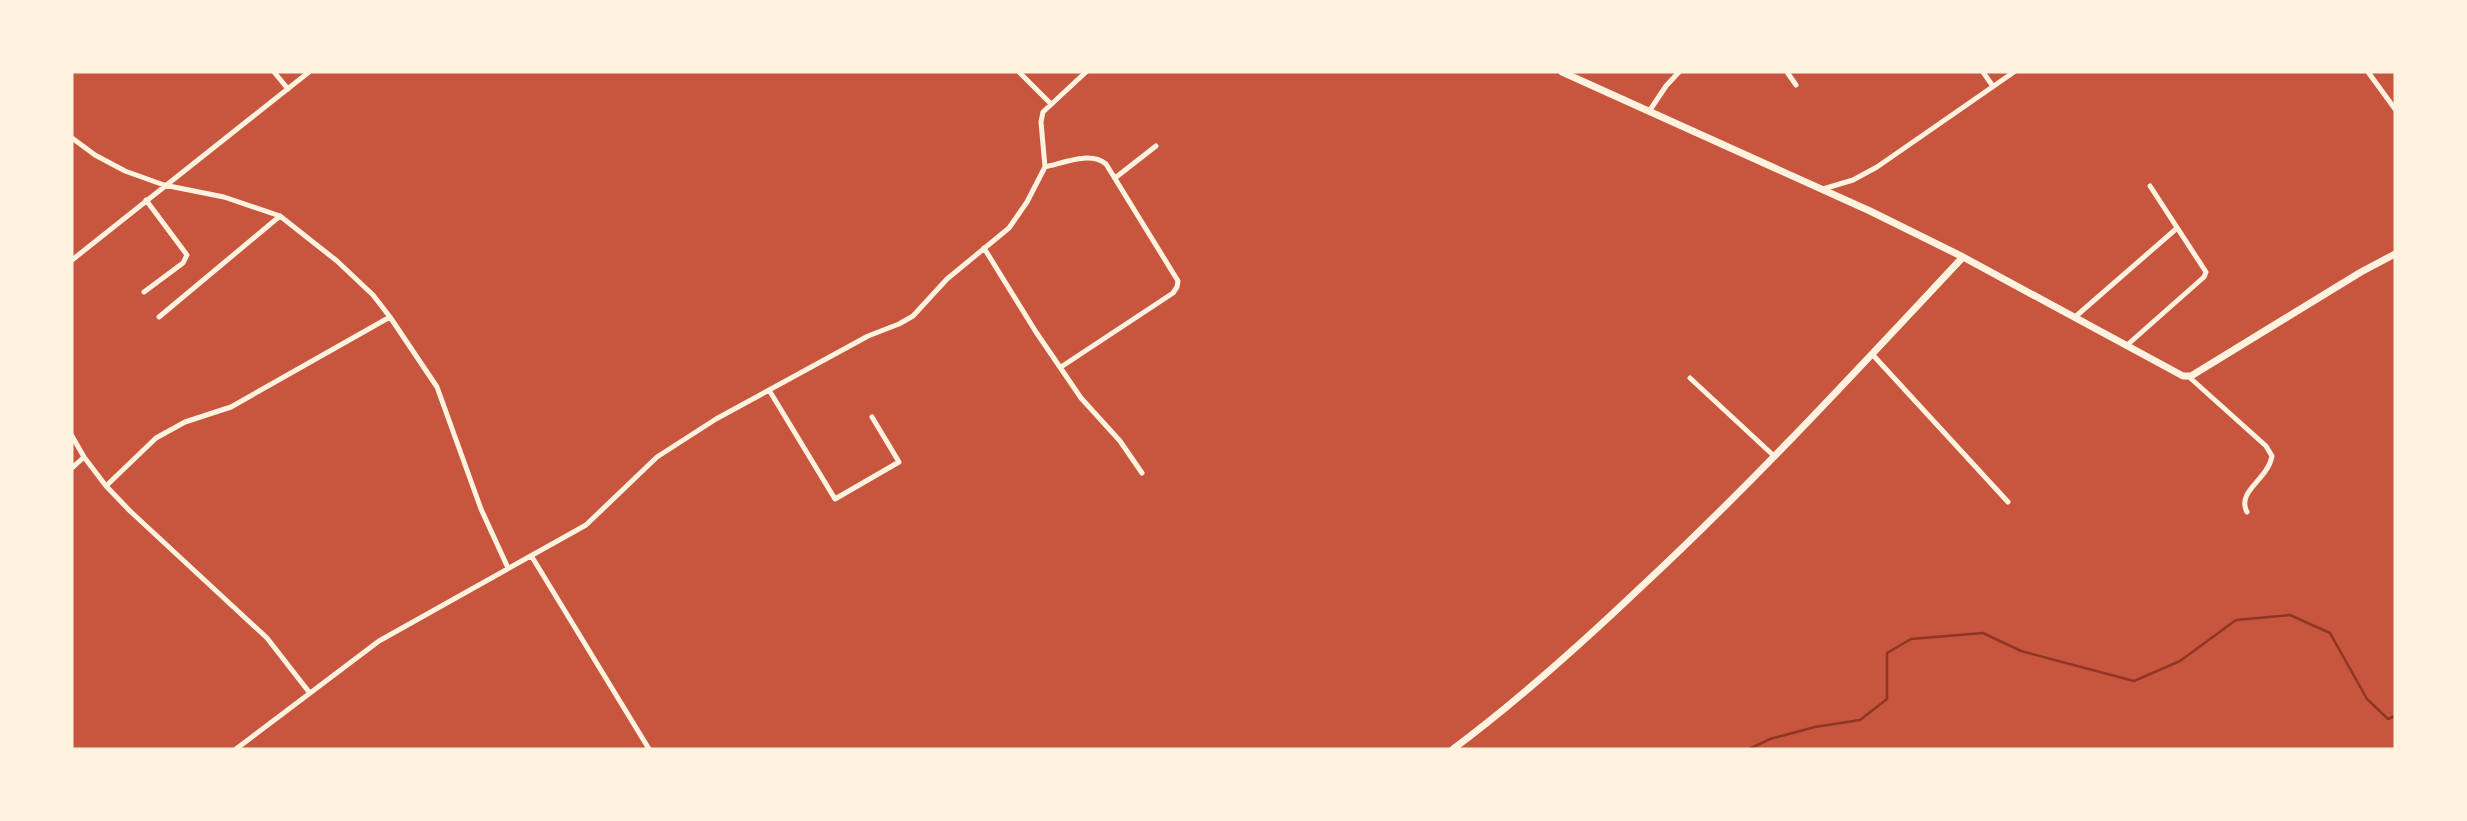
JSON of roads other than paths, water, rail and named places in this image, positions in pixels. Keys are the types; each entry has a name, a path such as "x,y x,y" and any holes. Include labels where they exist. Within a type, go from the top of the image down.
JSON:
{"street":[{"path":"274,72 288,89"},
{"path":"72,260 309,72"},
{"path":"1020,72 1050,103"},
{"path":"236,749 379,641 586,525 657,457 716,419 868,336 913,316 947,279 1009,228 1027,202 1045,167 1041,122 1043,112 1086,72"},
{"path":"1562,72 1824,189 1963,257 2174,373 2188,376 2266,446 2272,456 2268,470 2244,498 2243,504 2247,512"},
{"path":"1650,110 1679,72"},
{"path":"1787,72 1796,85"},
{"path":"1983,72 1992,85"},
{"path":"1824,189 1853,180 1877,167 2014,72"},
{"path":"2368,72 2395,109"},
{"path":"72,138 95,155 125,171 164,186 224,197 280,216 337,261 373,295 437,387 481,509 508,568"},
{"path":"1115,178 1156,146"},
{"path":"1045,167 1091,157 1106,164 1178,281 1178,287 1061,367"},
{"path":"2126,346 2204,278 2206,272 2150,186"},
{"path":"144,292 184,262 187,256 146,200"},
{"path":"159,317 280,216"},
{"path":"2075,317 2176,229"},
{"path":"984,248 1081,398 1120,441 1142,473"},
{"path":"2188,376 2395,254"},
{"path":"1453,749 1569,656 1699,533 1963,257"},
{"path":"106,486 156,438 185,422 231,407 390,317"},
{"path":"1872,354 2008,502"},
{"path":"1690,378 1774,456"},
{"path":"769,390 835,499 899,462 872,417"},
{"path":"72,436 106,486 267,638 309,692"},
{"path":"72,468 84,457"},
{"path":"532,557 649,749"}],"waterway":[{"path":"1749,749 1770,739 1815,727 1860,720 1887,699 1887,653 1911,639 1983,633 2021,651 2134,681 2180,661 2236,620 2290,615 2330,633 2367,699 2388,719 2395,716"}]}
